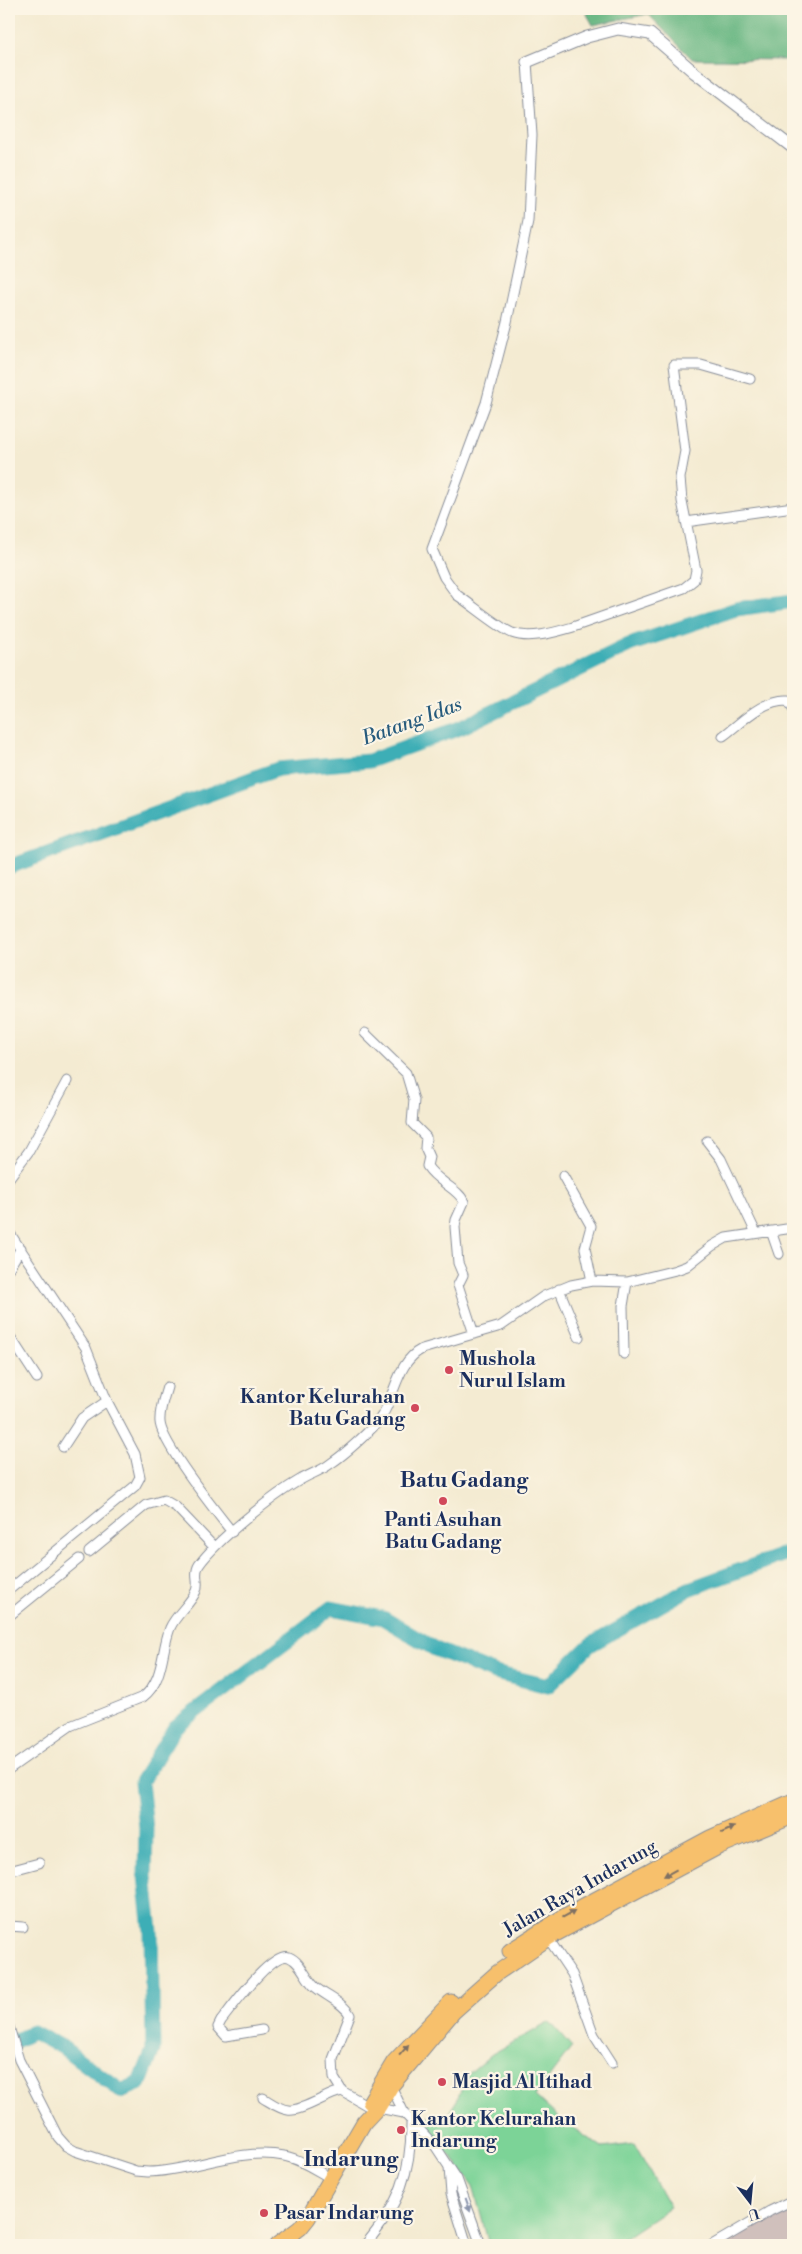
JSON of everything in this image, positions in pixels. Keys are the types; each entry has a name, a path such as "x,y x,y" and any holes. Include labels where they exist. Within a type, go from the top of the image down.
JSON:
{"highway":[{"name":"Jalan Raya Indarung","path":"277,2245 304,2223 332,2179 388,2081 475,1991 545,1934 710,1838 793,1801"},
{"name":"Jalan Raya Indarung","path":"545,1934 720,1846 793,1816"}],"street":[{"path":"750,379 701,366 674,366 685,446 680,478 686,522 696,570 694,580 684,588 555,633 535,635 512,633 457,595 444,577 432,549 486,403 507,322 528,221 532,135 527,62 587,37 618,29 635,30 650,34 695,72 793,148"},
{"path":"686,522 793,507"},
{"path":"723,736 748,715 774,703 788,700 793,708"},
{"path":"365,1033 406,1073 414,1100 412,1123 426,1137 427,1166 442,1183 458,1192 464,1202 455,1223 458,1263 462,1275 458,1285 474,1334"},
{"path":"9,1178 29,1151 66,1081"},
{"path":"707,1141 723,1164 742,1208 756,1233"},
{"path":"563,1176 591,1226 585,1248 592,1282"},
{"path":"9,1768 70,1726 148,1693 156,1682 170,1629 198,1587 197,1569 214,1547 290,1486 336,1460 373,1427 383,1415 404,1365 410,1356 422,1349 508,1322 533,1304 559,1290 592,1282 627,1282 676,1270 687,1266 722,1241 756,1233 793,1228"},
{"path":"771,1231 779,1254"},
{"path":"9,1232 86,1348 107,1401 135,1454 140,1470 138,1481 9,1590"},
{"path":"9,1268 21,1248"},
{"path":"624,1354 623,1306 627,1282"},
{"path":"559,1290 579,1337"},
{"path":"9,1335 37,1378"},
{"path":"167,1387 160,1414 161,1430 209,1504 232,1532"},
{"path":"63,1447 82,1418 107,1401"},
{"path":"89,1552 146,1504 164,1500 176,1506 214,1547"},
{"path":"9,1616 79,1559"},
{"path":"9,1871 39,1863"},
{"path":"9,1926 23,1927"},
{"path":"545,1934 572,1974 594,2035 612,2063"},
{"path":"262,2030 226,2036 218,2027 268,1966 279,1957 290,1958 300,1966 314,1986 350,2015 332,2065 334,2078 342,2090 373,2106 404,2113"},
{"path":"9,2027 19,2060 58,2136 66,2146 75,2151 136,2171 148,2172 160,2172 252,2155 275,2155 297,2160 332,2179"},
{"path":"388,2081 404,2113 436,2147 450,2167 463,2192 479,2245"},
{"path":"263,2098 280,2108 294,2110 330,2093 342,2090"},
{"path":"366,2245 388,2212 403,2184 411,2152 410,2120"},
{"path":"450,2167 451,2194 467,2245"},
{"path":"712,2245 770,2211 793,2200"}],"shaded area":[{"path":"793,2207 793,2245 725,2245 777,2214"}],"green space":[{"path":"584,9 793,9 793,60 692,59 648,14 593,25"},
{"path":"550,2022 572,2047 535,2096 559,2118 602,2148 634,2144 670,2207 623,2239 624,2245 489,2245 473,2186 452,2158 421,2126 427,2116 445,2119 457,2100 467,2075 492,2054"}],"waterway":[{"name":"Batang Idas","path":"9,867 278,769 369,761 460,728 629,645 736,609 793,601"},
{"path":"9,2044 33,2032 62,2047 121,2091 140,2083 153,2050 151,1931 145,1876 146,1828 141,1782 175,1727 331,1608 383,1618 435,1649 495,1673 548,1686 590,1645 689,1589 793,1551"}],"place":[{"name":"Mushola Nurul Islam","path":"449,1370"},
{"name":"Kantor Kelurahan Batu Gadang","path":"415,1408"},
{"name":"Panti Asuhan Batu Gadang","path":"443,1501"},
{"name":"Masjid Al Itihad","path":"442,2082"},
{"name":"Kantor Kelurahan Indarung","path":"401,2130"},
{"name":"Pasar Indarung","path":"264,2213"}],"district":[{"name":"Batu Gadang","path":"464,1481"},
{"name":"Indarung","path":"351,2160"}]}
